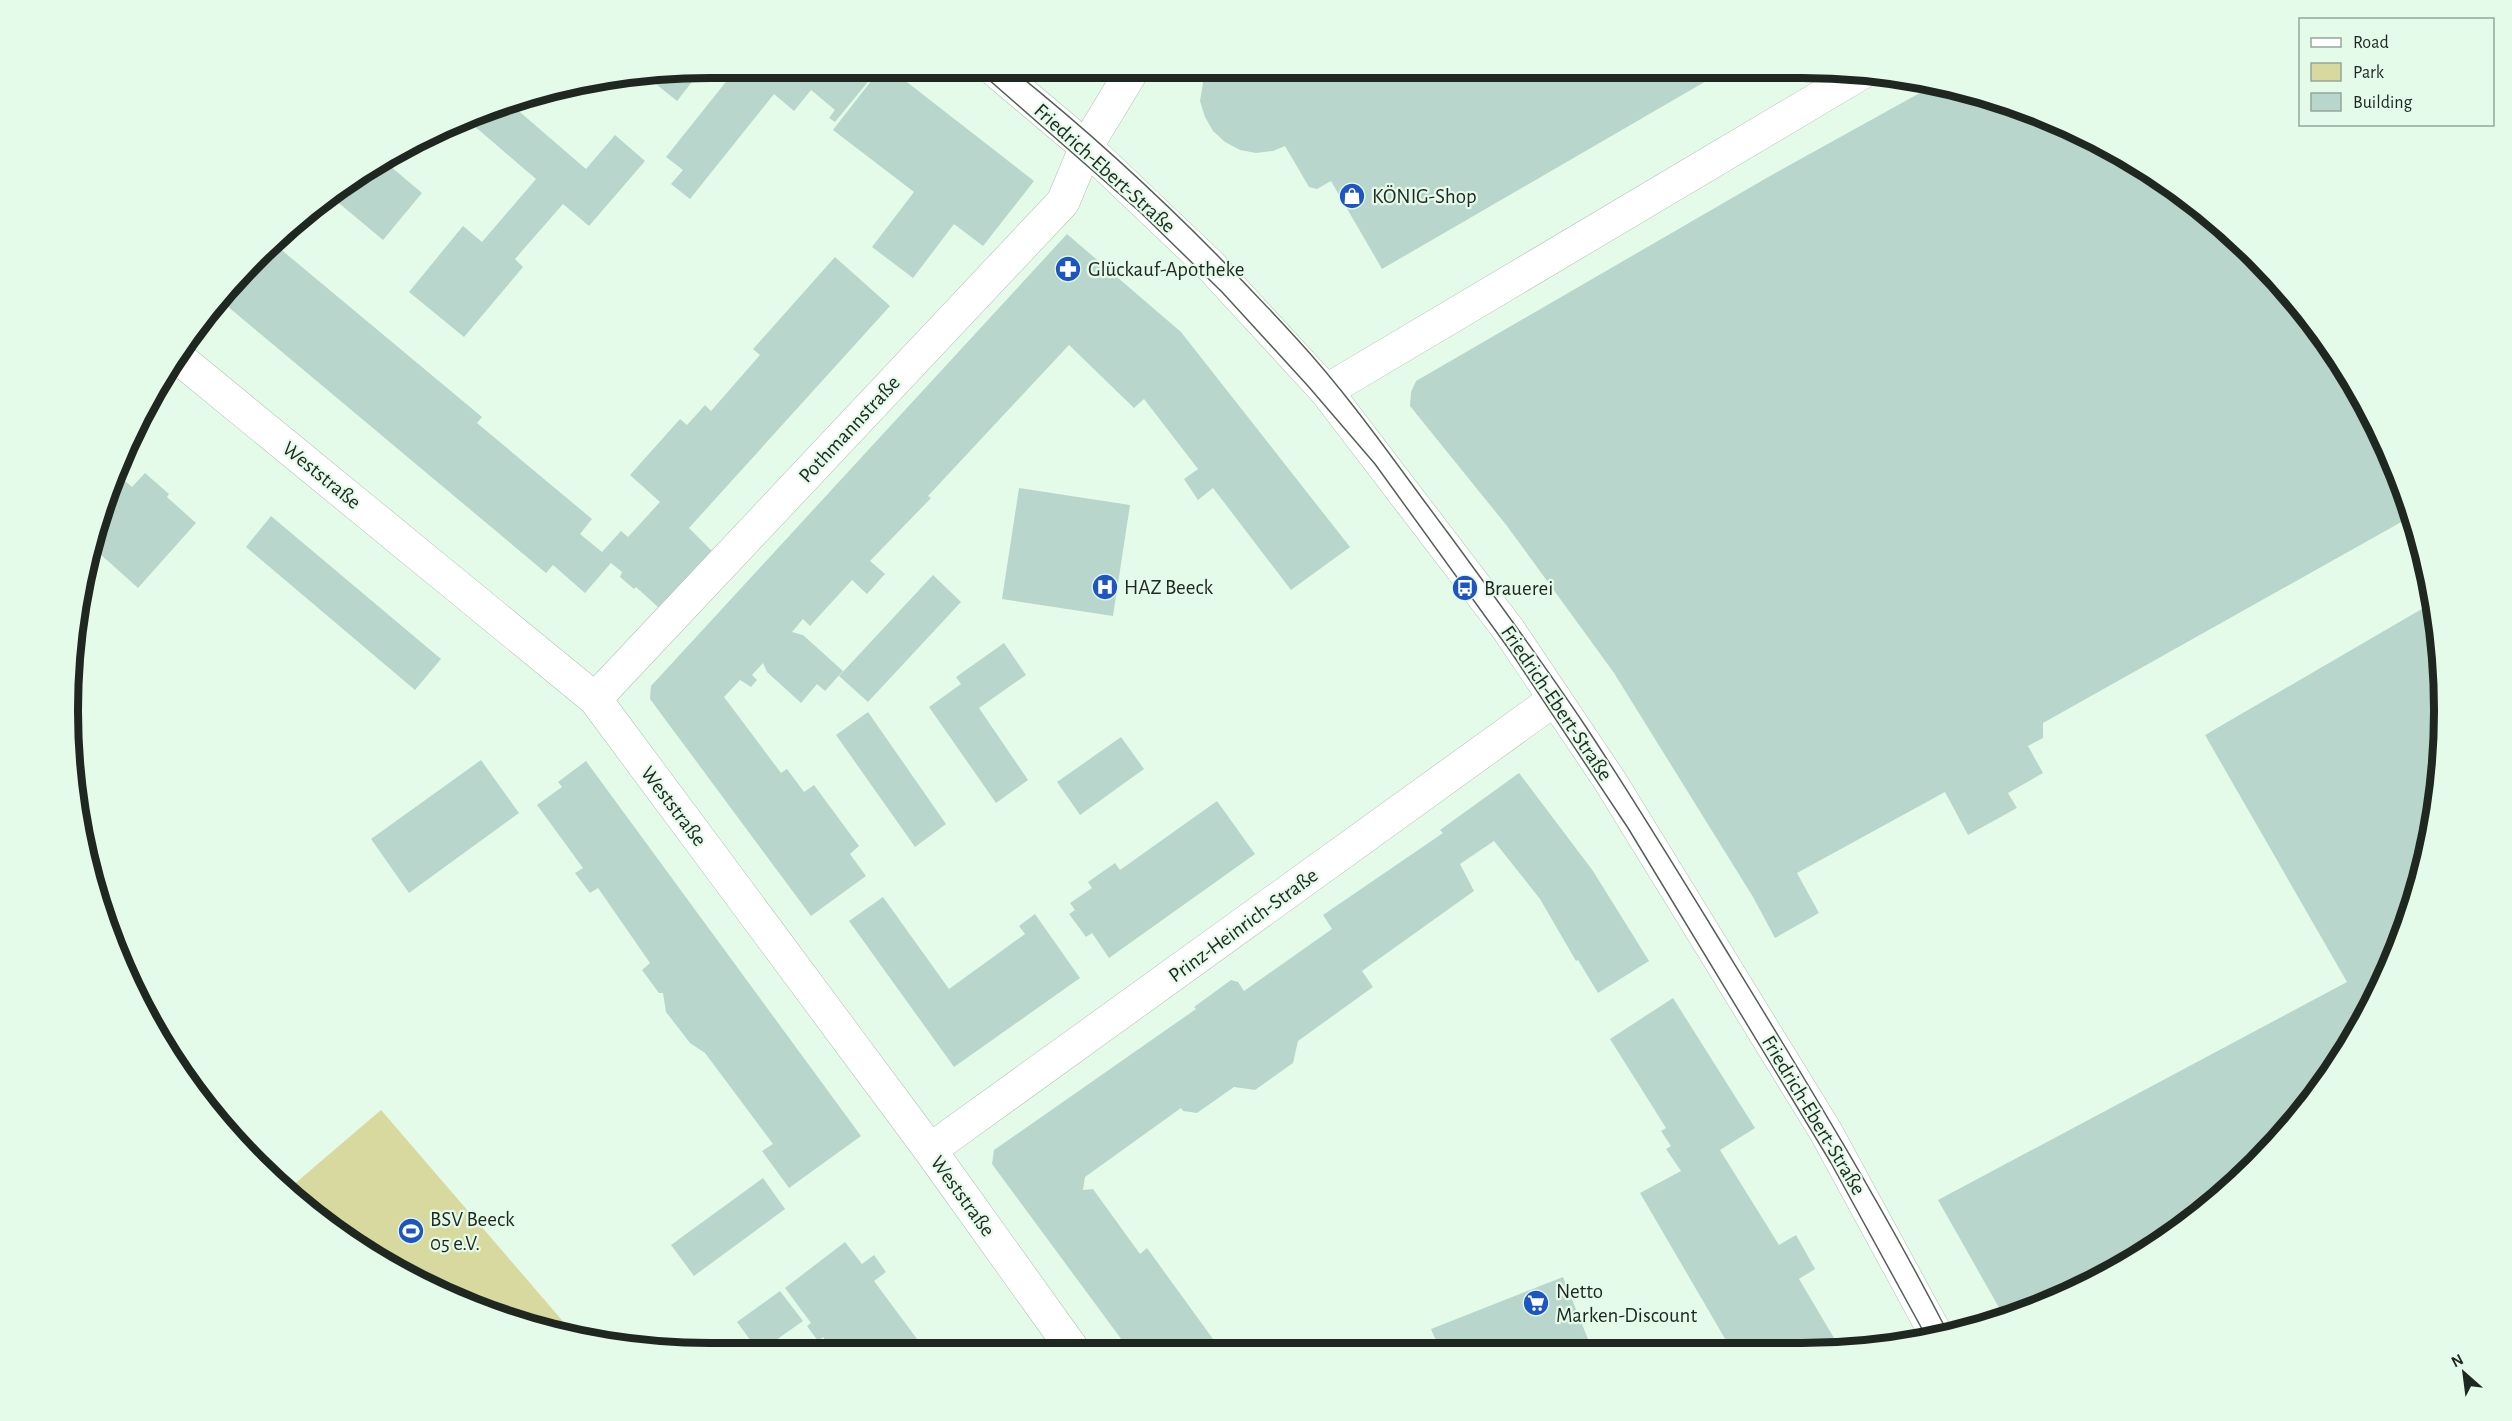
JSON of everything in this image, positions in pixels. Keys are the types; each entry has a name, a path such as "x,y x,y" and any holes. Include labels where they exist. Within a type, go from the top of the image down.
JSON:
{"street":[{"name":"Friedrich-Ebert-Straße","path":"1004,78 1086,147 1210,265 1326,391 1508,629 1610,781 1826,1132 1933,1329"},
{"name":"Pothmannstraße","path":"595,699 1063,202 1086,147 1128,78"},
{"path":"1326,391 1850,80"},
{"name":"Weststraße","path":"183,362 595,699 930,1150 1068,1343"},
{"name":"Prinz-Heinrich-Straße","path":"930,1150 1556,699"}],"green space":[{"name":"BSV Beeck 05 e.V.","path":"381,1110 567,1326 507,1309 431,1278 359,1236 293,1186"}],"building":[{"path":"695,78 677,101 656,84 659,80"},
{"path":"729,78 871,78 835,122 829,118 835,110 811,90 794,111 774,94 690,199 671,184 683,170 666,157"},
{"path":"873,78 902,78 1034,181 983,246 954,224 913,278 872,247 914,192 833,130"},
{"path":"1204,78 1711,78 1382,269 1331,181 1317,189 1309,187 1285,146 1273,151 1256,153 1240,150 1225,142 1213,131 1200,101"},
{"path":"1925,90 2005,112 2044,126 2118,163 2187,209 2219,235 2277,293 2303,325 2349,394 2369,431 2386,468 2404,520 2043,723 2043,738 2028,746 2043,773 2008,793 2017,808 1968,835 1945,792 1797,873 1819,913 1775,938 1753,897 1614,673 1507,526 1410,406 1411,392 1416,381 1770,176"},
{"path":"516,109 586,169 615,135 645,161 589,226 563,204 515,259 523,267 464,337 409,292 463,226 482,242 536,179 472,124"},
{"path":"390,166 422,193 383,240 336,201"},
{"path":"1067,234 1181,332 1350,547 1291,590 1213,488 1198,500 1184,479 1198,469 1144,399 1134,408 1069,345 928,496 931,498 870,561 885,574 867,594 852,580 810,626 803,619 792,632 803,635 843,671 825,691 817,684 801,703 767,672 763,663 752,675 757,680 751,687 740,680 724,697 781,773 787,769 804,792 814,785 859,846 850,854 866,876 811,916 650,699 651,686"},
{"path":"279,248 482,417 477,423 592,519 580,534 602,552 621,531 628,537 660,502 630,475 680,419 687,425 705,405 711,411 760,355 753,349 835,257 890,306 689,528 712,551 659,608 636,587 634,589 620,577 622,572 611,563 585,593 553,565 546,573 226,305"},
{"path":"145,473 169,494 167,497 196,523 138,588 99,553 122,478 132,487"},
{"path":"1019,488 1130,505 1113,616 1002,599"},
{"path":"271,516 441,659 415,690 246,547"},
{"path":"933,575 961,602 868,702 839,676"},
{"path":"2425,607 2433,669 2434,710 2433,752 2422,834 2400,914 2386,953 2349,1027 2303,1096 2277,1128 2219,1186 2187,1212 2118,1258 2044,1295 2001,1310 1938,1200 2347,982 2205,735"},
{"path":"1004,643 1026,675 979,708 1028,780 996,803 929,707 961,684 956,677"},
{"path":"868,712 946,824 915,847 836,735"},
{"path":"1121,737 1144,769 1080,815 1057,782"},
{"path":"481,760 519,813 409,893 371,839"},
{"path":"586,761 861,1136 789,1188 762,1151 773,1144 705,1053 690,1043 666,1012 663,993 659,993 642,970 650,963 598,888 590,893 575,873 583,868 537,805 562,787 558,782"},
{"path":"1519,773 1593,871 1649,961 1598,993 1578,960 1576,961 1540,899 1494,841 1460,864 1474,891 1362,971 1373,987 1298,1041 1293,1063 1255,1090 1234,1087 1197,1113 1183,1111 1181,1108 1085,1177 1083,1190 1093,1189 1140,1254 1147,1248 1216,1343 1124,1343 992,1164 994,1150 1196,1009 1194,1007 1231,980 1238,982 1244,991 1332,929 1323,915 1443,833 1440,830"},
{"path":"1217,801 1255,854 1109,958 1092,933 1086,937 1069,914 1075,910 1070,903 1092,888 1088,882 1115,863 1120,870"},
{"path":"883,897 949,989 1025,934 1019,926 1035,914 1080,978 954,1067 849,921"},
{"path":"1673,998 1755,1128 1720,1150 1779,1245 1796,1235 1815,1269 1799,1279 1837,1342 1728,1343 1640,1193 1681,1171 1666,1149 1671,1146 1661,1131 1666,1128 1610,1039"},
{"path":"763,1178 785,1209 694,1276 671,1245"},
{"path":"845,1242 862,1264 874,1255 886,1272 874,1281 920,1343 827,1343 823,1337 818,1341 807,1326 811,1323 785,1288"},
{"name":"Netto Marken-Discount","path":"1563,1277 1590,1343 1437,1343 1431,1329"},
{"path":"780,1291 803,1321 772,1343 752,1343 737,1322"}],"tram line":[{"path":"987,78 1140,212 1222,292 1375,464 1511,652 1628,828 1831,1163 1923,1331"},
{"path":"1022,78 1126,167 1230,269 1318,362 1393,459 1535,653 1638,807 1838,1136 1895,1234 1944,1326"}],"place":[{"name":"KÖNIG-Shop","path":"1352,196"},
{"name":"Glückauf-Apotheke","path":"1068,269"},
{"name":"HAZ Beeck","path":"1105,587"},
{"name":"Brauerei","path":"1465,588"},
{"name":"BSV Beeck 05 e.V.","path":"411,1231"},
{"name":"Netto Marken-Discount","path":"1536,1303"}]}
